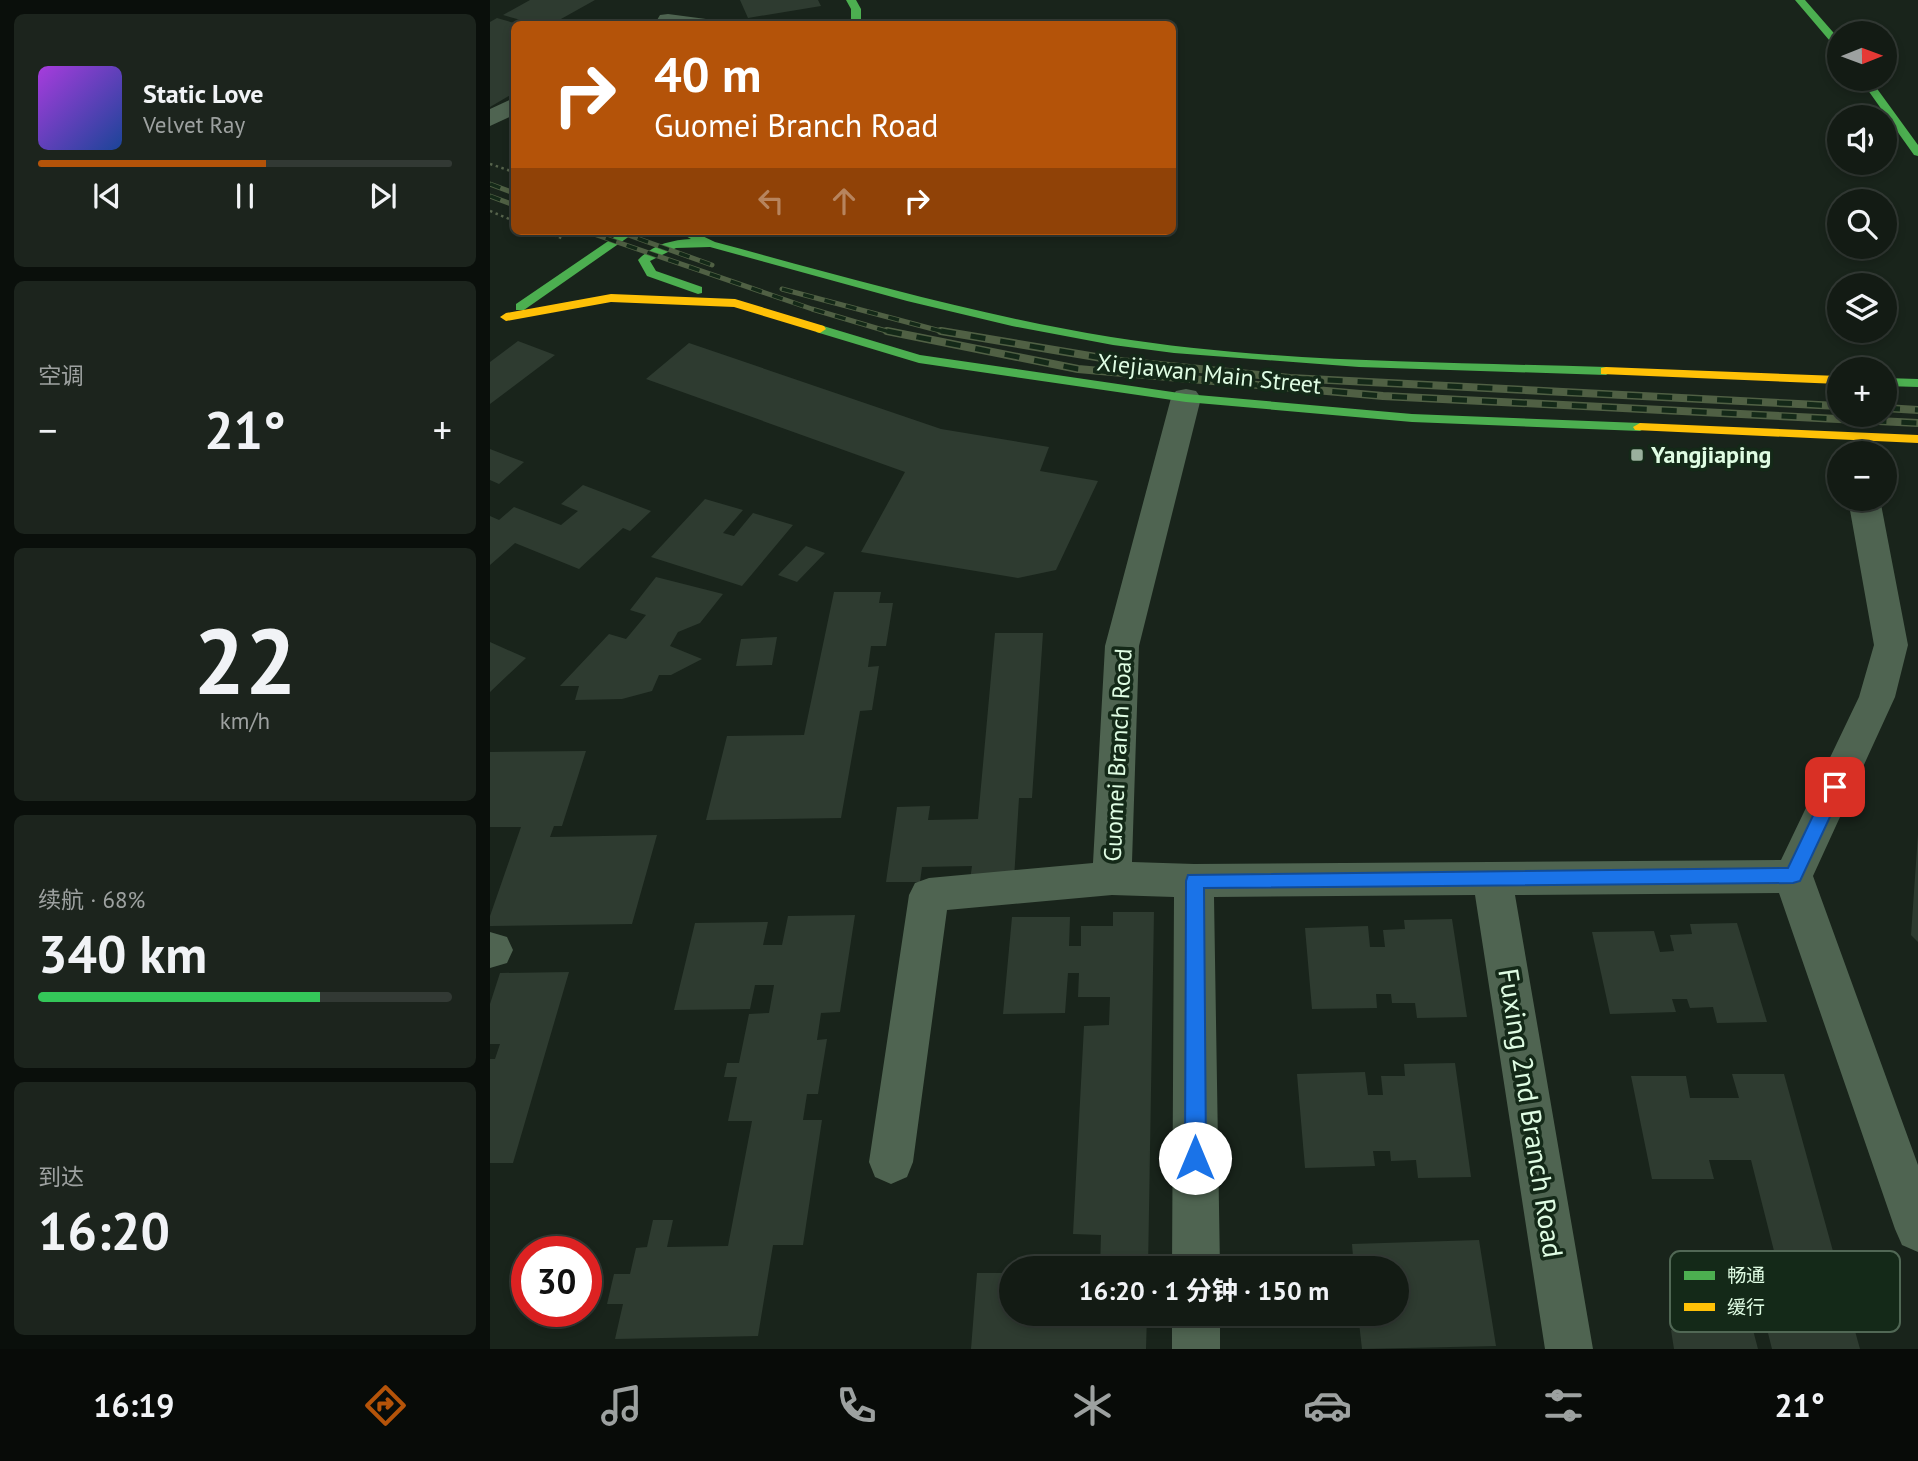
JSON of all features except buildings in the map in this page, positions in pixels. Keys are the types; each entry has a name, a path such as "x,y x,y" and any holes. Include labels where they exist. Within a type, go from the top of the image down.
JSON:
{"main road":[{"path":"851,0 856,9 856,21"},
{"path":"1800,0 1827,31"},
{"path":"1874,91 1918,153"},
{"path":"490,328 625,235"},
{"name":"Xiejiawan Main Street","path":"691,235 710,244 955,310 1114,341 1304,359 1827,380"},
{"path":"710,244 671,242 657,248 644,260 651,273 735,303"},
{"name":"Xiejiawan Main Street","path":"506,317 611,298 735,303 919,359 1186,398 1412,418 1827,443"},
{"path":"1897,382 1918,383"},
{"name":"Xiejiawan Main Street","path":"1897,441 1918,439"}],"street":[{"path":"666,15 687,21"},
{"path":"490,119 511,107"},
{"name":"Guomei Branch Road","path":"1186,398 1122,646 1112,878 1195,881 1793,876"},
{"path":"1866,511 1891,645 1877,697 1793,876 1918,1229"},
{"name":"Fuxing 2nd Branch Road","path":"1492,877 1569,1349"},
{"path":"891,1162 929,895 1112,878"},
{"path":"1195,881 1196,1256"},
{"path":"1196,1326 1196,1349"}],"path":[{"path":"490,164 511,171"},
{"path":"490,211 511,220"}],"railway":[{"path":"490,184 511,192"},
{"path":"490,196 511,204"},
{"path":"597,235 812,309 893,333"},
{"path":"628,235 712,265"},
{"path":"782,289 948,333"},
{"path":"887,331 1078,369 1383,396 1918,423"},
{"path":"941,331 1120,361 1290,378 1827,405"},
{"path":"1897,409 1918,410"}],"traffic: fast":[{"path":"851,0 856,9 856,21"},
{"path":"1800,0 1827,31"},
{"path":"1874,91 1918,153"},
{"path":"520,307 625,235"},
{"path":"692,235 711,244 911,298 1012,322 1113,341 1297,359 1606,371"},
{"path":"698,290 651,273 644,260 659,249 675,244 711,244"},
{"path":"820,329 919,359 1186,398 1412,418 1640,427"},
{"path":"1897,382 1918,383"}],"traffic: slow":[{"path":"506,317 611,298 735,303 820,329"},
{"path":"1606,371 1827,380"},
{"path":"1640,427 1918,439"}],"place":[{"name":"Yangjiaping","path":"1637,455"}],"route":[{"path":"1195,1158 1195,881 1793,876 1835,787"}]}
